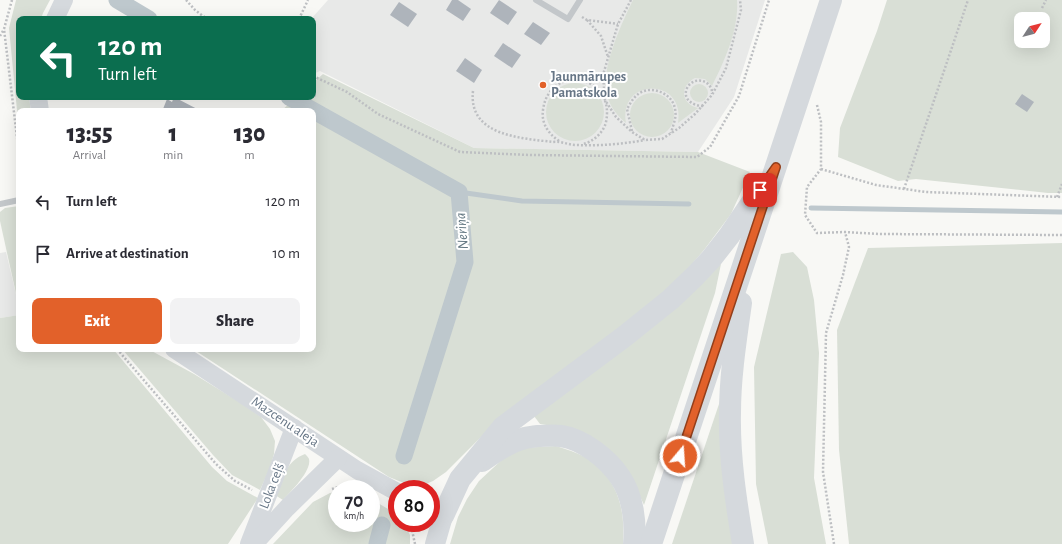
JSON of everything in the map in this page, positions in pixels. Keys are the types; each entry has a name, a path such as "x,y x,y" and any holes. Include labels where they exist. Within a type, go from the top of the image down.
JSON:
{"highway":[{"path":"651,544 831,0"},
{"path":"440,509 460,479 503,427 626,336 671,299 695,276 729,236 776,167"},
{"path":"743,544 737,510 732,464 730,412 733,365 748,252"},
{"path":"469,469 506,446 525,438 562,436 578,442 595,451 621,477 634,512 634,544"}],"main road":[{"path":"56,16 64,0"},
{"name":"Mazcenu aleja","path":"179,352 338,458 388,487"},
{"name":"Loka ceļš","path":"250,544 294,428"},
{"name":"Loka ceļš","path":"254,544 287,508 338,458"},
{"path":"435,544 436,532"}],"lane":[{"path":"536,0 568,19 580,0"},
{"path":"0,204 16,201"}],"path":[{"path":"0,36 4,29 12,0"},
{"path":"186,0 194,10 203,16"},
{"path":"300,16 308,0"},
{"path":"574,145 587,143 598,136 605,125 608,112 605,100 603,75 618,24 631,0"},
{"path":"645,140 632,132 616,117 599,90 590,83 579,80 568,80 563,82 549,92 544,102 542,114 544,125 550,134 560,141 574,145 627,143 662,139 679,128 703,106 712,95 726,68 741,10 740,0"},
{"path":"316,77 348,92 378,114 460,152 530,155 697,157 710,147 739,96 769,0"},
{"path":"904,189 968,0"},
{"path":"1042,8 1046,0"},
{"path":"573,11 586,20 601,36 608,58"},
{"path":"586,20 618,24"},
{"path":"4,29 16,129"},
{"path":"703,106 696,106 690,102 686,95 687,88 692,82 699,80 706,82 711,88 712,95"},
{"path":"473,91 472,101 478,117 491,128 508,136 553,142 560,141"},
{"path":"632,132 627,109 634,97 644,91 656,91 667,95 675,108 675,120 670,133"},
{"path":"815,101 821,122 821,170 807,187 805,215 817,232 879,234 1062,235"},
{"path":"821,170 876,185 926,192 1062,197"},
{"path":"1056,197 1062,184"},
{"path":"834,544 823,472 826,333 843,275 849,247 845,232"},
{"path":"120,352 216,464 235,481 253,490"},
{"path":"412,532 415,544"}],"shaded area":[{"path":"16,0 50,0 42,16 16,16 16,100 29,100 31,108 17,108 9,28"},
{"name":"Jaunmārupes Pamatskola","path":"328,0 765,0 734,97 698,152 474,148 320,71 316,73 316,16 314,16"},
{"path":"633,0 737,0 736,22 730,44 717,76 712,86 705,79 695,78 690,81 684,90 685,99 692,106 698,108 678,123 678,108 672,97 663,91 652,88 641,91 632,97 626,108 626,123 615,112 608,99 606,79 610,55"},
{"path":"887,0 1062,0 1062,193 1048,193 916,179 898,181 838,157 840,128 877,31"},
{"path":"323,74 474,148 698,152 750,172 731,214 704,250 679,279 622,327 490,428 446,472 434,480 396,480 389,477 198,352 316,352 316,108 284,108 294,100 316,100 316,80"},
{"path":"569,83 581,83 596,91 604,106 604,118 596,133 581,141 569,141 554,133 546,118 546,106 554,91"},
{"path":"699,84 705,87 708,93 705,99 699,102 693,99 690,93 693,87"},
{"path":"656,93 661,94 668,99 673,106 673,124 668,131 661,136 648,137 643,136 636,131 631,124 630,111 631,106 636,99 643,94"},
{"path":"16,206 16,293 0,221 0,212 5,208"},
{"path":"1062,243 1062,544 849,544 839,450 837,330 868,248"},
{"path":"6,252 16,294 16,315 0,318 0,253"},
{"path":"793,252 807,267 814,300 819,353 814,478 826,544 768,544 756,484 754,367 781,254"},
{"path":"721,264 715,293 644,505 629,472 553,426 540,424 534,416"},
{"path":"16,315 16,352 116,352 212,467 227,481 258,498 228,544 0,544 0,318"},
{"path":"125,352 154,352 194,374 261,417 270,429 275,441 274,454 270,468 260,490 232,475"},
{"path":"720,401 733,544 672,544"},
{"path":"556,446 577,453 592,461 611,482 616,491 622,511 623,544 450,544 458,517 467,499 479,481 506,456 521,448"},
{"path":"305,454 309,459 307,469 300,481 283,500 275,495 283,476 293,461"},
{"path":"328,494 328,532 380,532 380,504 388,509 388,532 408,532 410,544 273,544 313,502"}],"building":[{"path":"452,0 458,0 471,9 463,21 446,10"},
{"path":"499,0 517,12 508,25 490,13"},
{"path":"399,2 417,14 408,27 390,15"},
{"path":"533,22 550,33 541,45 524,34"},
{"path":"503,43 521,55 512,68 494,56"},
{"path":"465,58 482,70 474,83 456,71"},
{"path":"1022,94 1034,102 1027,112 1015,104"},
{"path":"167,100 172,102 173,100 180,100 195,108 163,108"}],"waterway":[{"name":"Neriņa","path":"117,0 144,16"},
{"name":"Neriņa","path":"294,100 309,108"},
{"name":"Neriņa","path":"316,112 459,192 465,262 404,456"},
{"path":"459,192 522,201 689,204"},
{"path":"811,208 1062,212"},
{"name":"Neriņa","path":"377,544 382,525"}],"place":[{"name":"Jaunmārupes Pamatskola","path":"543,85"}],"route":[{"path":"680,456 776,167 760,190"}]}
